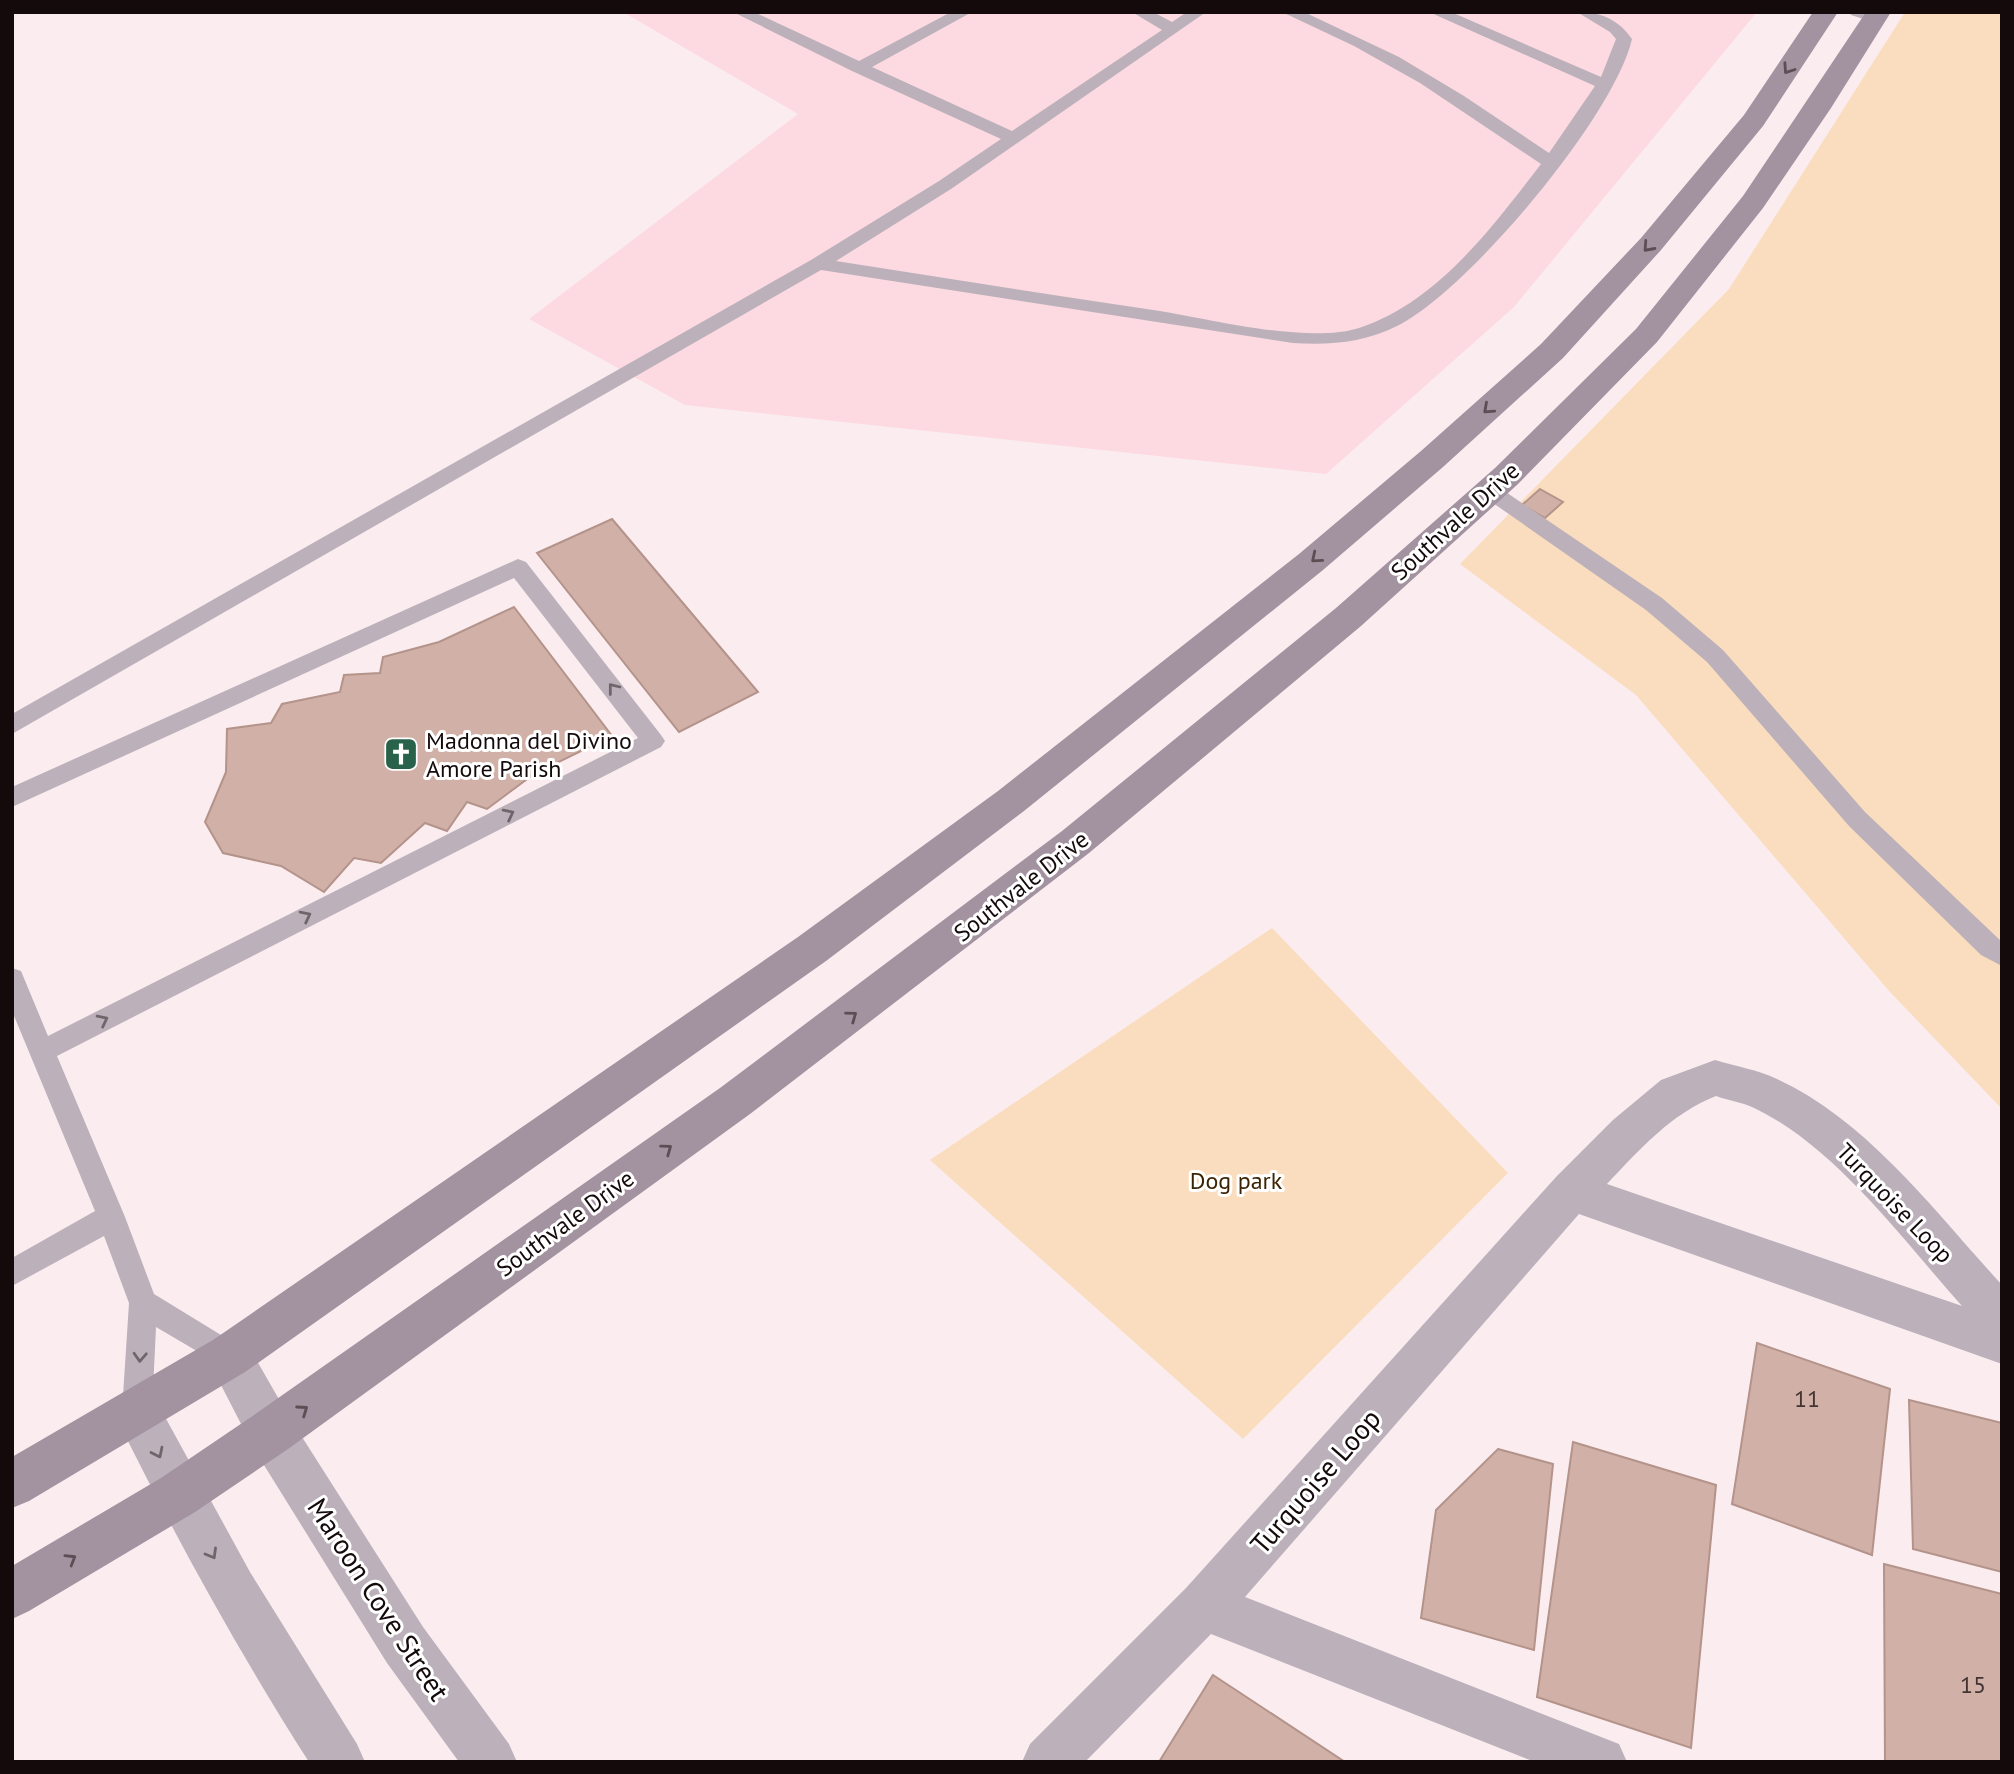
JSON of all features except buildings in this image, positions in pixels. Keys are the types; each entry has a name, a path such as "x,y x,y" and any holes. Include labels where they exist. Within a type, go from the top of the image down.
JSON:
{"street":[{"path":"12,1484 229,1356 823,941 1012,801 1311,562 1432,459 1552,351 1651,244 1754,120 1826,12"},
{"name":"Southvale Drive","path":"12,1594 178,1495 271,1432 883,993 1071,847 1369,599 1490,491 1610,374 1706,265 1803,135 1871,14"},
{"name":"Turquoise Loop","path":"1048,1762 1204,1606 1571,1191 1628,1133 1676,1093 1715,1078 1763,1092 1820,1127 1860,1161 2002,1318"},
{"path":"1571,1191 2002,1342"},
{"name":"Maroon Cove Street","path":"229,1356 271,1432 405,1646 491,1762"},
{"path":"137,1411 178,1495 251,1621 339,1762"},
{"path":"1204,1606 1601,1762"}],"lane":[{"path":"741,12 1012,138"},
{"path":"858,68 964,12"},
{"path":"1140,12 1173,29"},
{"path":"12,724 818,264 944,185 1198,12"},
{"path":"1290,12 1386,56 1465,102 1552,163"},
{"path":"1437,12 1604,84"},
{"path":"818,264 1235,329 1321,339 1361,334 1404,316 1468,265 1552,163 1604,84 1624,48 1624,39 1615,29 1586,12"},
{"path":"1490,491 1654,604 1715,656 1857,819 1990,948 2002,955"},
{"path":"12,798 518,567 653,741 43,1051"},
{"path":"12,979 111,1217 143,1303 137,1411"},
{"path":"12,1273 111,1217"},
{"path":"143,1303 229,1356"}],"shaded area":[{"path":"623,12 1757,12 1514,307 1326,474 685,405 529,319 798,114"}],"green space":[{"path":"1905,12 2002,12 2002,1109 1890,992 1636,695 1460,564 1729,289"},
{"name":"Dog park","path":"1272,928 1508,1173 1243,1439 930,1160"}],"place":[{"name":"Madonna del Divino Amore Parish","path":"401,754"}]}
